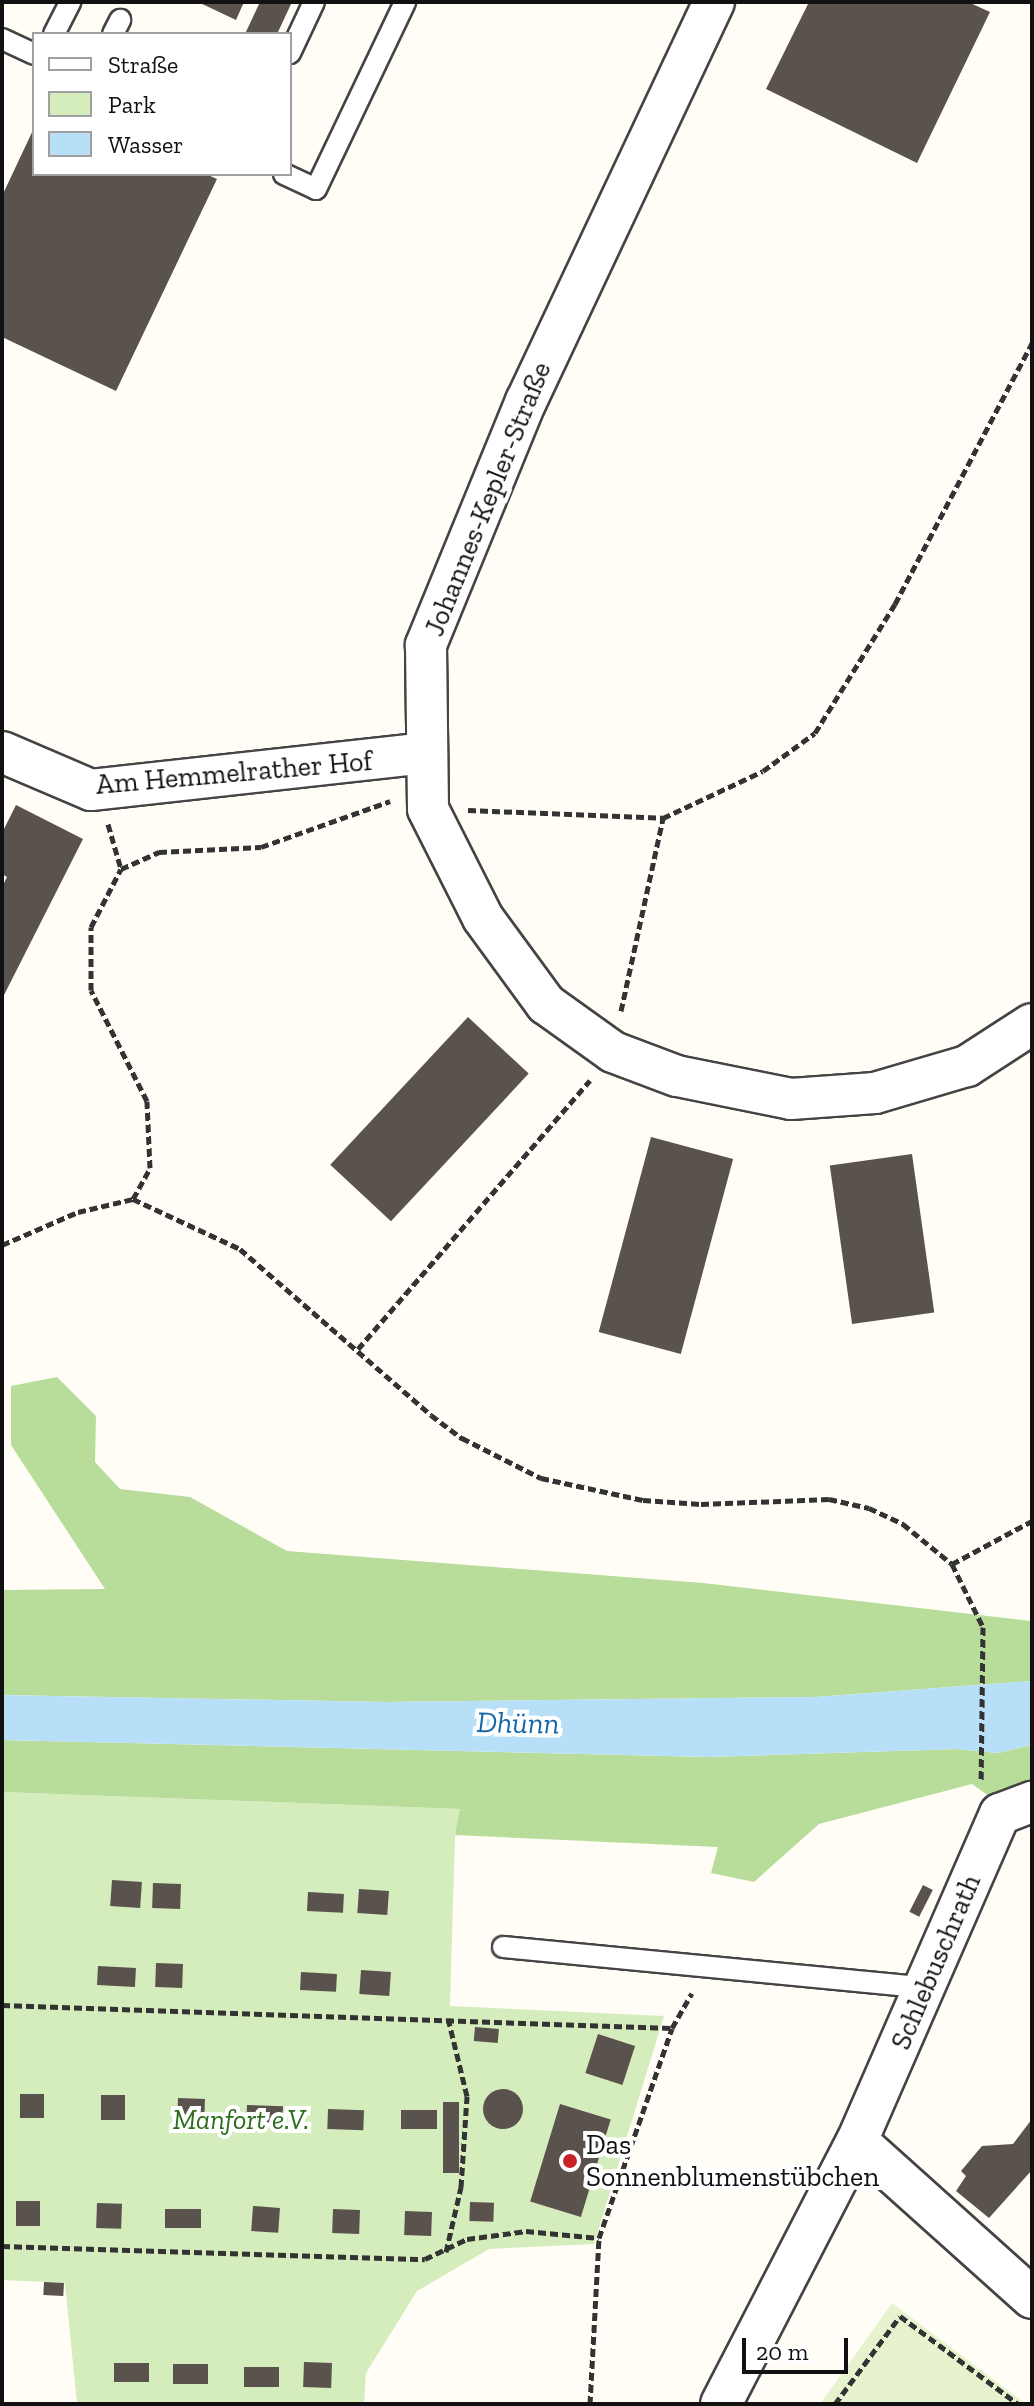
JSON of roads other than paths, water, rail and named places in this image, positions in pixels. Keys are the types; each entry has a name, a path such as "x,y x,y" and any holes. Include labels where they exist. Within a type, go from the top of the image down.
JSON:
{"street":[{"name":"Johannes-Kepler-Straße","path":"714,2 526,401 461,553 426,645 426,783 483,918 546,1004 613,1052 677,1076 791,1099 875,1093 967,1066 1032,1024"},
{"name":"Am Hemmelrather Hof","path":"2,752 91,790 426,783"},
{"name":"Schlebuschrath","path":"721,2404 857,2141 927,1988 1000,1814 1032,1802"},
{"path":"857,2141 1032,2298"}],"lane":[{"path":"55,32 70,2"},
{"path":"292,49 314,2"},
{"path":"288,176 316,189 405,2"},
{"path":"2,39 32,53"},
{"path":"503,1947 927,1988"}],"water":[{"name":"Dhünn","path":"1032,1681 1032,1745 998,1753 957,1749 709,1757 2,1740 2,1695 386,1702 815,1697"}],"place":[{"name":"Das Sonnenblumenstübchen","path":"570,2161"}],"park label":[{"name":"Manfort e.V.","path":"241,2120"}]}
